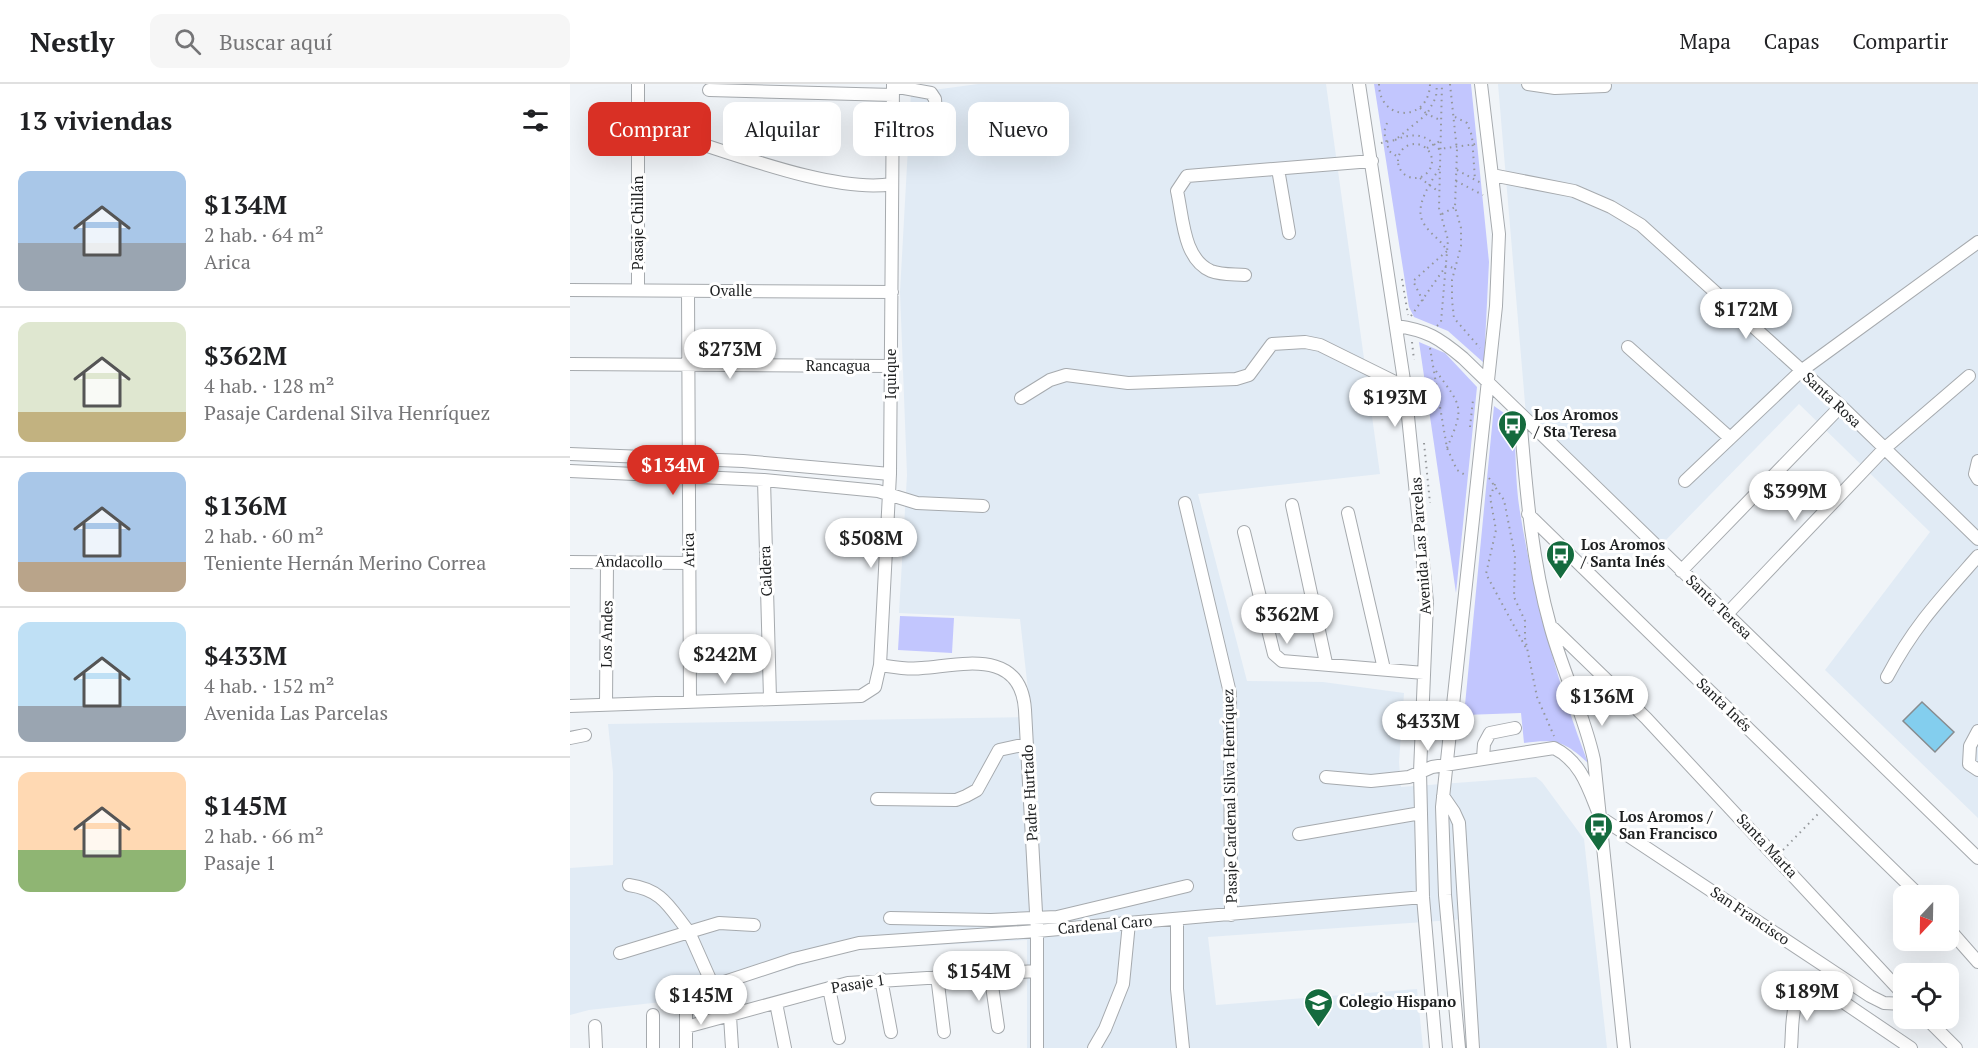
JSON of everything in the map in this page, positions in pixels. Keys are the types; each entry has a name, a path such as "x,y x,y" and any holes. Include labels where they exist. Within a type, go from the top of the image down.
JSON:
{"street":[{"name":"Pasaje Chillán","path":"638,84 638,290"},
{"name":"Avenida Las Parcelas","path":"1359,84 1405,387 1427,602 1419,772 1423,897 1436,1048"},
{"path":"1459,1048 1444,874 1443,796 1445,765 1482,479 1488,385 1496,316 1499,234 1481,84"},
{"path":"1528,84 1555,88 1605,86"},
{"path":"709,90 893,88 931,93 935,102"},
{"name":"Iquique","path":"570,706 865,695 875,687 880,664 890,474 893,88"},
{"path":"711,146 816,178 861,184 892,184"},
{"path":"1245,275 1214,272 1202,266 1192,256 1177,191 1187,176 1372,161"},
{"path":"1278,169 1289,233"},
{"name":"Santa Rosa","path":"1492,175 1574,191 1611,207 1641,225 1841,406 1978,539"},
{"path":"1685,481 1801,371 1978,242"},
{"name":"Ovalle","path":"570,290 892,292"},
{"name":"Arica","path":"688,291 690,701"},
{"name":"Santa Teresa","path":"1396,326 1420,329 1431,334 1462,358 1978,858"},
{"path":"1021,398 1050,380 1066,375 1128,383 1236,379 1249,375 1272,344 1305,342 1320,345 1405,387"},
{"path":"1628,347 1730,438"},
{"name":"Rancagua","path":"570,364 891,366"},
{"path":"1727,614 1884,449 1969,376"},
{"path":"1681,571 1841,406"},
{"path":"1520,416 1528,514 1550,625 1589,736 1600,817 1623,1048"},
{"path":"570,454 688,458 890,474"},
{"path":"1978,461 1975,474 1978,479"},
{"path":"570,471 764,480 878,491 917,503 983,506"},
{"name":"Caldera","path":"764,480 770,699"},
{"name":"Pasaje Cardenal Silva Henríquez","path":"1185,503 1230,693 1231,915"},
{"path":"1292,505 1326,663"},
{"path":"1348,513 1384,669"},
{"name":"Santa Inés","path":"1528,514 1909,885"},
{"path":"1244,532 1274,654 1282,661 1424,673"},
{"path":"1887,677 1906,640 1927,612 1978,556"},
{"name":"Andacollo","path":"570,562 689,563"},
{"name":"Los Andes","path":"606,705 607,562"},
{"name":"Santa Marta","path":"1550,625 1646,718 1893,983"},
{"name":"Padre Hurtado","path":"880,664 915,669 977,662 1001,669 1013,679 1022,693 1027,744 1036,925 1037,1048"},
{"path":"1483,758 1484,744 1490,733 1515,728"},
{"path":"1978,731 1968,754 1969,764 1978,770"},
{"path":"570,738 585,735"},
{"path":"877,799 956,800 977,790 999,750 1027,744"},
{"path":"1326,777 1371,781 1409,777 1445,765 1554,748 1567,754 1582,773 1600,817"},
{"path":"1443,796 1455,812 1459,823 1473,1048"},
{"path":"1299,834 1421,813"},
{"name":"San Francisco","path":"1600,817 1870,996 1884,1003 1893,1003"},
{"path":"629,885 648,888 658,894 689,932 713,986"},
{"path":"890,918 1036,925 1057,917 1186,886"},
{"name":"Cardenal Caro","path":"686,1028 688,997 694,992 794,959 859,943 1036,925 1129,923 1423,897"},
{"path":"1177,919 1177,989 1183,1048"},
{"path":"620,953 719,923 754,925"},
{"path":"1094,1048 1105,1029 1123,984 1129,923"},
{"path":"1959,940 1978,962"},
{"name":"Pasaje 1","path":"686,1028 829,987 881,979 1036,971"},
{"path":"990,972 998,1027"},
{"path":"937,976 944,1032"},
{"path":"881,979 891,1032"},
{"path":"1794,1046 1792,1016 1801,993 1811,984 1821,987 1911,1048"},
{"path":"829,987 839,1038"},
{"path":"776,1003 785,1048"},
{"path":"652,1048 653,1015"},
{"path":"730,1016 732,1048"},
{"path":"595,1026 596,1048"},
{"path":"686,1028 686,1048"},
{"path":"1937,1029 1956,1048"}],"path":[{"path":"1378,84 1382,101 1395,111 1412,112 1420,108 1430,93 1430,84"},
{"path":"1395,140 1426,114 1436,97 1437,84"},
{"path":"1442,84 1439,192 1441,215 1448,240 1440,321 1431,334 1429,352 1447,448 1456,470 1495,484 1504,500 1515,556 1514,597 1525,621 1527,651 1537,697 1542,715 1551,729 1554,748"},
{"path":"1450,84 1457,148 1455,207 1461,228 1461,246 1452,280 1454,318 1479,345 1481,352"},
{"path":"1420,108 1426,114 1440,120"},
{"path":"1454,116 1467,123 1473,145 1475,180"},
{"path":"1387,123 1384,132 1389,151 1398,157 1404,173 1419,177 1439,192"},
{"path":"1388,142 1414,134 1427,137 1440,149 1488,142"},
{"path":"1427,148 1440,141"},
{"path":"1398,157 1410,144 1421,144 1427,148 1432,160 1428,172 1419,177"},
{"path":"1432,160 1440,159"},
{"path":"1439,167 1422,202 1422,222 1442,241 1447,251"},
{"path":"1457,170 1475,180 1494,196"},
{"path":"1456,181 1494,196"},
{"path":"1441,215 1455,207"},
{"path":"1423,301 1413,281 1447,251"},
{"path":"1446,266 1454,268"},
{"path":"1409,320 1446,266"},
{"path":"1434,369 1459,404 1459,420 1447,448"},
{"path":"1470,428 1474,394"},
{"path":"1465,475 1466,463"},
{"path":"1495,484 1490,497 1496,530 1486,574 1527,651"},
{"path":"1776,857 1827,804"}],"shaded area":[{"path":"978,84 1326,84 1380,474 1198,494 1247,681 1323,682 1404,693 1399,762 1401,787 1536,777 1542,782 1584,839 1607,1048 1480,1048 1467,919 1208,937 1216,1005 1417,989 1423,1048 1027,1048 1027,940 850,950 689,999 589,1010 570,1015 570,868 613,865 613,772 608,724 1031,717 1020,619 899,613 907,475 900,292 908,156 956,156 956,102 911,102 911,93"},
{"path":"1374,84 1471,84 1489,262 1484,363 1448,331 1414,317 1409,307"},
{"path":"1498,84 1978,84 1978,818 1825,670 1930,532 1799,404 1663,543 1526,415"},
{"path":"1419,342 1445,353 1477,387 1456,593"},
{"path":"1494,406 1514,420 1518,501 1532,576 1566,701 1588,763 1559,743 1544,741 1524,743 1521,713 1464,715"},
{"path":"900,616 954,618 952,653 898,650"}],"building":[{"path":"1922,702 1954,732 1935,752 1903,721"}],"place":[{"name":"Los Aromos / Sta Teresa","path":"1513,450"},
{"name":"Los Aromos / Santa Inés","path":"1560,580"},
{"name":"Los Aromos / San Francisco","path":"1598,852"},
{"name":"Colegio Hispano","path":"1318,1028"}]}
